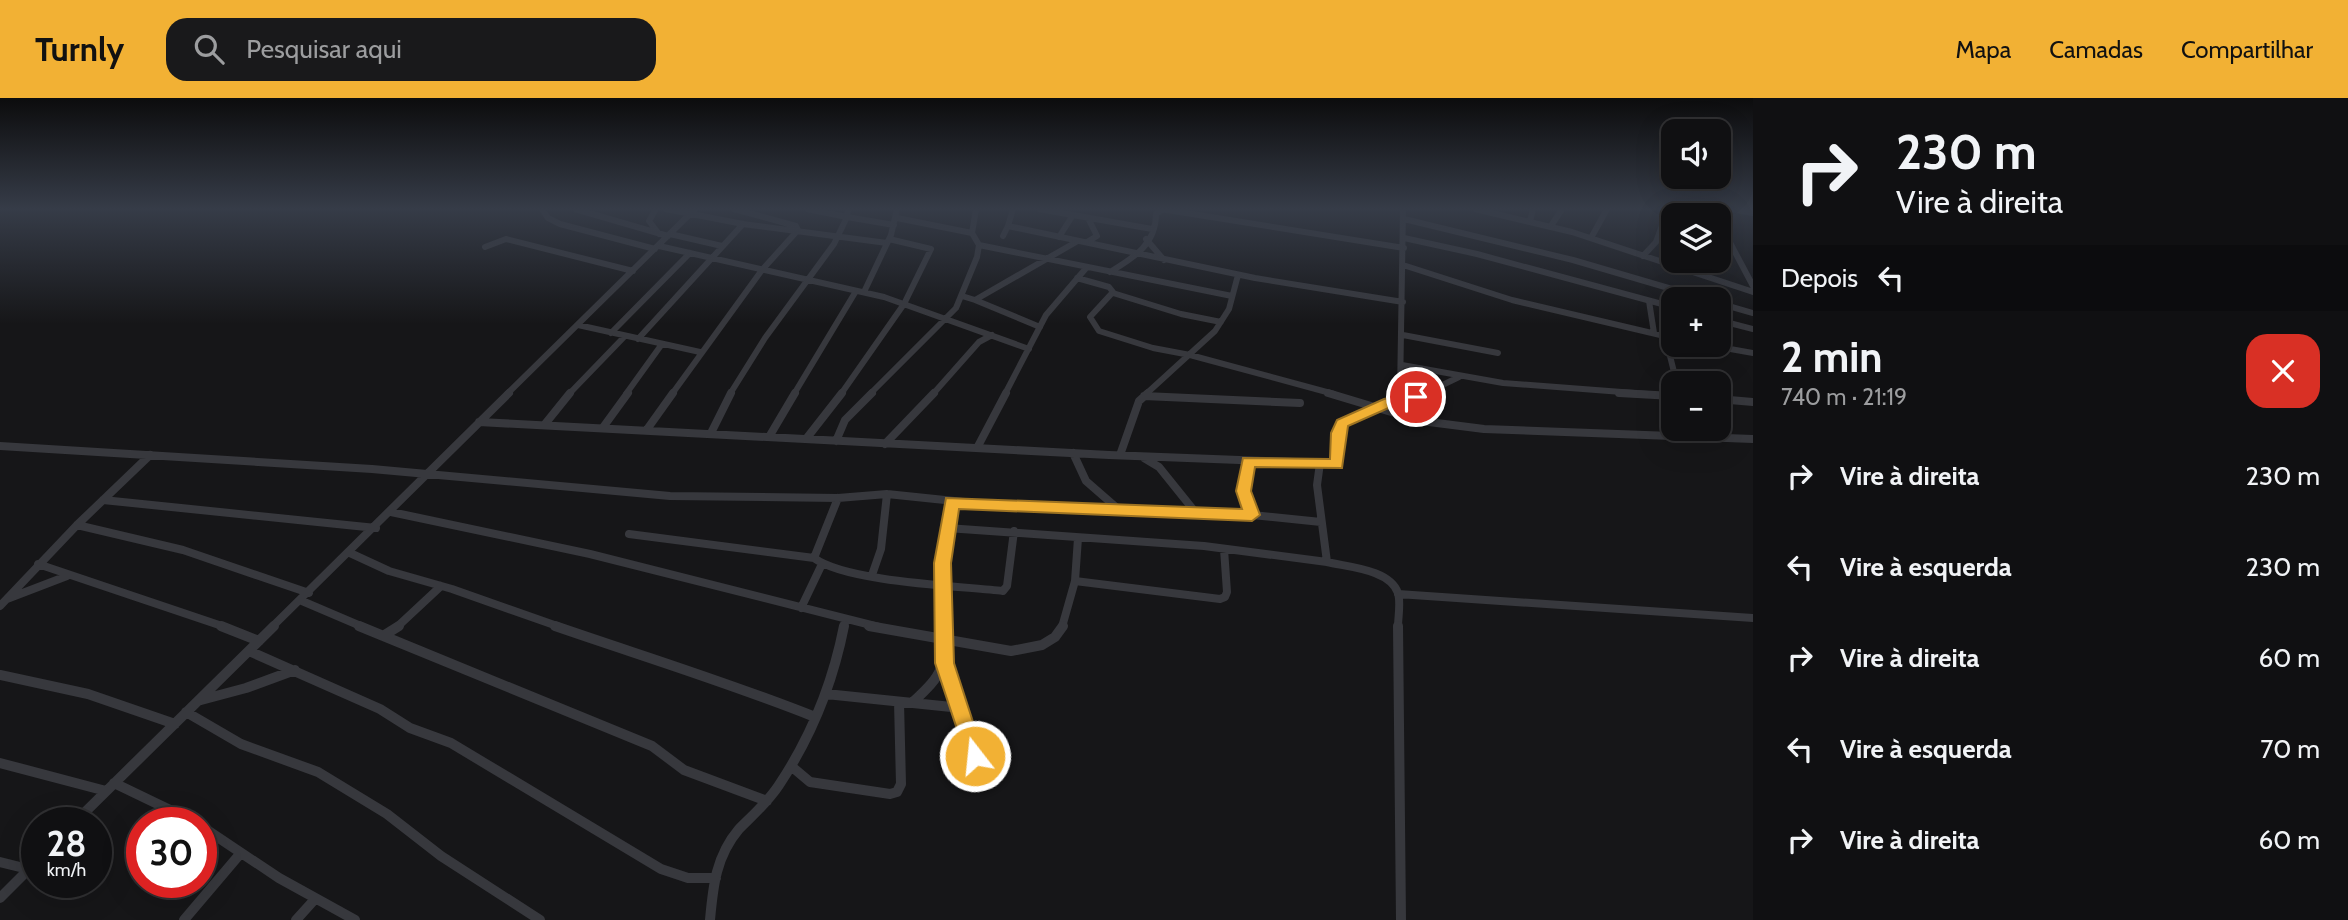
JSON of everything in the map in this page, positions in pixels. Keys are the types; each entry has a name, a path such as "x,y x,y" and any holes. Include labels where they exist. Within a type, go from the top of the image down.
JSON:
{"street":[{"path":"539,247 633,271"},
{"path":"90,807 376,528 479,422 657,247"},
{"path":"659,247 860,291 948,318 1029,349"},
{"path":"638,339 721,247"},
{"path":"648,428 701,352 762,270 782,247"},
{"path":"711,433 731,393 830,247"},
{"path":"769,437 884,247"},
{"path":"806,439 832,408 904,304 931,249 922,247"},
{"path":"836,441 845,420 948,318 962,296 976,262 979,247"},
{"path":"991,247 1232,296"},
{"path":"975,300 1066,247"},
{"path":"1107,247 1238,275 1403,302"},
{"path":"1110,272 1140,254 1143,247"},
{"path":"1153,247 1164,260"},
{"path":"1400,247 1404,248 1404,265 1400,399"},
{"path":"1447,247 1661,304"},
{"path":"1521,247 1665,287"},
{"path":"1618,247 1661,263"},
{"path":"1643,256 1651,247"},
{"path":"1733,247 1753,286"},
{"path":"611,333 690,253"},
{"path":"1404,265 1526,303 1661,335"},
{"path":"977,448 1053,304 1087,267"},
{"path":"1691,273 1753,292"},
{"path":"1120,455 1137,404 1221,322 1238,275"},
{"path":"1077,278 1109,287 1113,293 1181,314 1221,322"},
{"path":"1113,293 1090,317 1095,328 1143,345 1190,355 1421,421 1485,429 1753,439"},
{"path":"962,296 1041,327"},
{"path":"1648,300 1654,333"},
{"path":"1731,307 1753,313"},
{"path":"1731,323 1753,329"},
{"path":"578,325 701,352"},
{"path":"884,444 907,424 979,342 992,335"},
{"path":"1403,335 1498,354"},
{"path":"545,424 580,381 625,336"},
{"path":"604,426 662,344"},
{"path":"1731,350 1753,354"},
{"path":"1402,365 1459,377 1563,389 1661,395"},
{"path":"479,422 648,428 884,444 1337,464 1338,433 1342,423 1400,399 1423,395 1459,377"},
{"path":"1144,396 1300,403"},
{"path":"1731,400 1753,402"},
{"path":"0,446 428,474 670,496 838,498 887,494 1012,507 1117,508 1252,515 1321,522"},
{"path":"1073,453 1086,481 1117,508"},
{"path":"2,603 77,525 150,455"},
{"path":"1140,456 1159,467 1196,513"},
{"path":"1248,461 1244,491 1252,515"},
{"path":"1320,463 1317,485 1327,562"},
{"path":"872,575 881,549 887,494"},
{"path":"801,608 838,498"},
{"path":"103,500 376,528"},
{"path":"951,502 942,583 944,663 961,708 981,780"},
{"path":"391,512 590,554 845,620 1011,651 1042,645 1055,637 1062,628 1075,581 1078,538"},
{"path":"77,525 183,551 306,597 383,636 652,746 684,770 767,801"},
{"path":"947,528 1014,531 1078,538 1163,541 1327,562 1381,576 1393,582 1398,594 1401,920"},
{"path":"629,534 791,553 860,575 1003,591 1007,586 1014,531"},
{"path":"1075,581 1220,599 1225,597 1227,592 1224,549"},
{"path":"350,553 389,571 441,586 726,686 760,695 815,717"},
{"path":"38,564 259,641"},
{"path":"2,603 67,576"},
{"path":"383,636 402,625 423,600 441,586"},
{"path":"1398,594 1753,618"},
{"path":"710,920 719,862 729,844 767,801 791,766 826,694 837,664 845,620"},
{"path":"249,651 386,712 410,728 451,743 661,869 688,878 716,878"},
{"path":"913,702 937,680 944,663"},
{"path":"198,701 246,688 295,670"},
{"path":"0,675 88,694 175,724"},
{"path":"826,694 961,708"},
{"path":"791,766 810,782 890,794 897,792 901,784 899,702"},
{"path":"186,712 241,744 296,762 349,790 387,814 441,856 540,920"},
{"path":"0,763 106,791"},
{"path":"114,783 168,807"},
{"path":"217,837 315,899 355,920"},
{"path":"184,920 240,854"},
{"path":"0,862 21,864"},
{"path":"0,898 21,877"},
{"path":"296,920 315,899"}],"route":[{"path":"975,756 944,663 943,563 951,502 1012,507 1117,508 1252,515 1244,499 1248,461 1337,464 1338,433 1342,423 1389,402 1416,397"}]}
